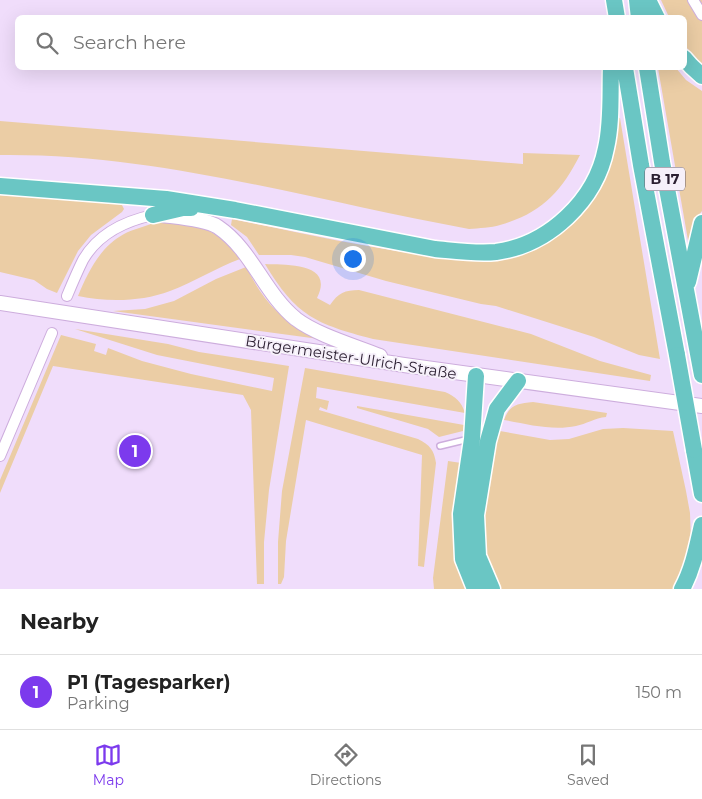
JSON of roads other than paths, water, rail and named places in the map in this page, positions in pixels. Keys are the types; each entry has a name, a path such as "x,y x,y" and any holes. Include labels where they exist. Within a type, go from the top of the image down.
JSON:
{"highway":[{"path":"613,15 614,0"},
{"path":"614,0 616,15"},
{"path":"637,0 639,15"},
{"path":"648,0 656,15"},
{"path":"687,61 702,76"},
{"path":"0,186 166,199 236,210 466,253 497,252 530,242 555,228 574,212 588,193 599,171 606,149 609,130 611,70"},
{"name":"B 17","path":"626,70 702,494"},
{"name":"B 17","path":"647,70 662,162 702,375"},
{"path":"153,215 183,208 236,210"},
{"path":"686,289 702,224"},
{"path":"475,589 463,559 461,514 472,439 476,376"},
{"path":"492,589 478,556 476,515 488,441 497,409 518,381"},
{"path":"682,589 695,558 702,525"}],"main road":[{"path":"153,215 187,217 217,226 244,251 275,298 297,320 318,331 404,366"},
{"name":"Bürgermeister-Ulrich-Straße","path":"0,303 404,366 702,406"}],"street":[{"path":"692,0 702,15"},
{"path":"67,296 84,259 97,242 120,226 135,219 153,215"},
{"path":"0,456 52,333"}],"lane":[{"path":"440,446 472,439"}],"place":[{"name":"P1 (Tagesparker)","path":"135,451"}]}
